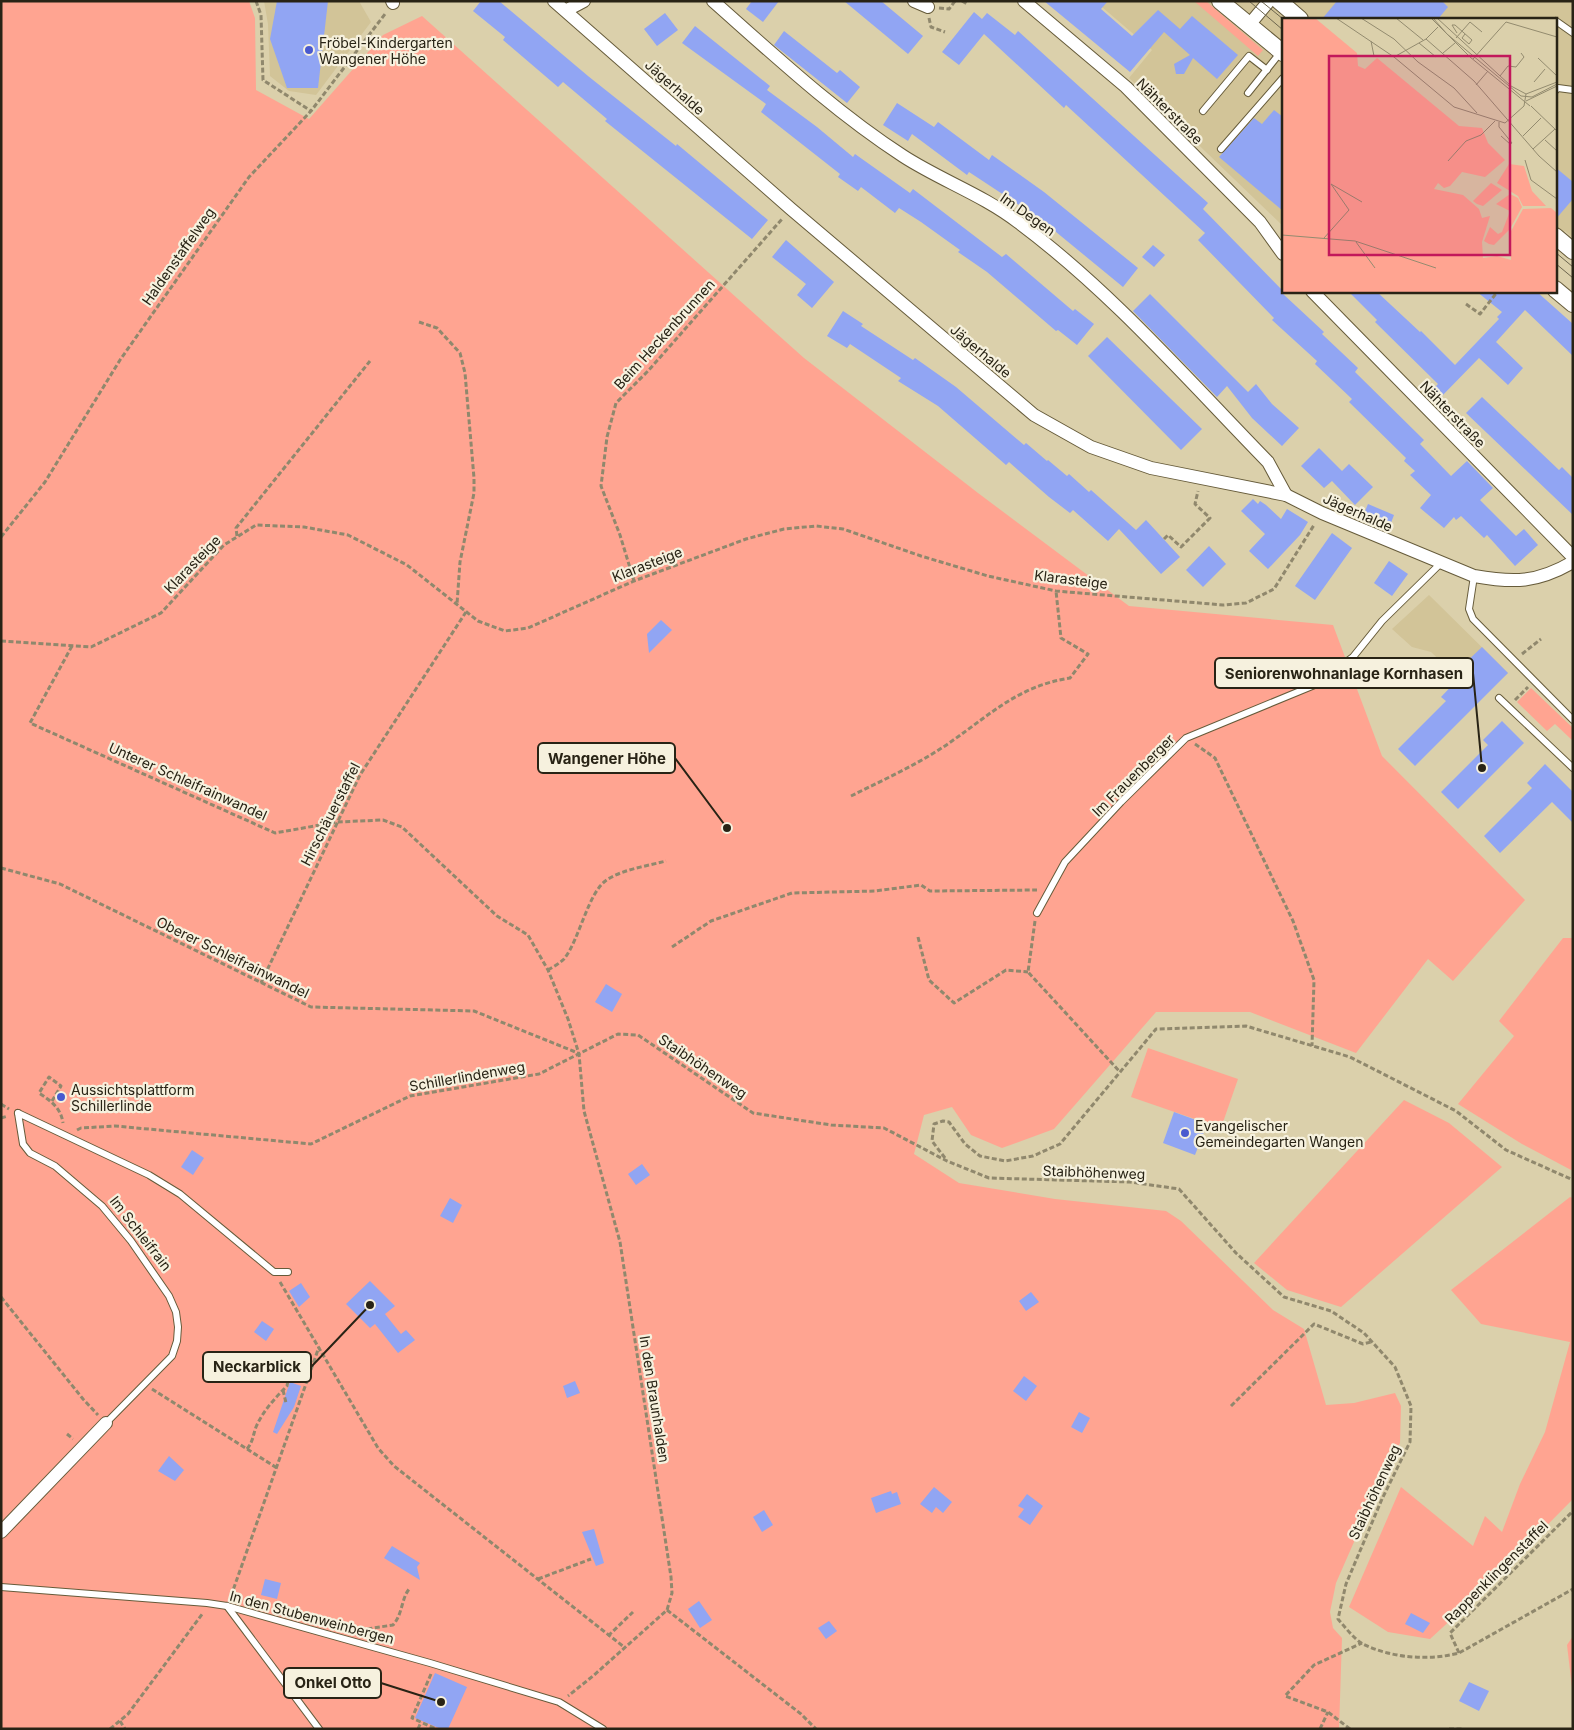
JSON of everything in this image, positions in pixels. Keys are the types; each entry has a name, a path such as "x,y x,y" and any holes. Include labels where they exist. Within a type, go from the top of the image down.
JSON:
{"street":[{"name":"Jägerhalde","path":"554,1 567,10 791,209 1034,415 1090,447 1151,468 1286,495 1322,513 1440,564 1474,576 1495,580 1526,580 1552,574 1573,562"},
{"path":"567,10 584,1"},
{"name":"Im Degen","path":"713,1 866,130 904,157 1016,220 1088,277 1268,462 1286,495"},
{"path":"914,1 928,7"},
{"name":"Nähterstraße","path":"1024,1 1126,87 1260,222 1282,251"},
{"path":"1220,1 1282,52"},
{"path":"1249,25 1270,1"},
{"path":"1279,1 1299,18"},
{"path":"1556,237 1573,251"},
{"path":"1556,290 1573,304"},
{"name":"Nähterstraße","path":"1313,292 1573,557"},
{"name":"Im Schleifrain","path":"1,1532 106,1424"}],"lane":[{"path":"1556,20 1573,33"},
{"path":"1248,93 1282,52"},
{"path":"1203,111 1249,56 1267,70"},
{"path":"1220,149 1282,79"},
{"path":"1556,90 1558,88 1573,90"},
{"name":"Im Frauenberger","path":"1037,913 1065,862 1121,802 1186,738 1317,684 1353,657 1382,621 1440,564"},
{"path":"1474,576 1469,609 1473,619 1573,720"},
{"path":"1498,698 1573,768"},
{"name":"Im Schleifrain","path":"106,1424 172,1356 177,1341 176,1312 169,1296 132,1241 102,1206 55,1166 30,1153 23,1144 18,1114 148,1175 180,1194 274,1272"},
{"path":"274,1272 288,1272"},
{"name":"In den Stubenweinbergen","path":"1,1587 227,1606 435,1664 559,1702 603,1729"},
{"path":"227,1606 319,1729"}],"path":[{"path":"256,1 262,15 263,80 311,111"},
{"path":"949,9 955,1"},
{"path":"962,1 967,4"},
{"name":"Haldenstaffelweg","path":"1,537 45,482 120,360 223,212 249,177 311,111 393,2"},
{"path":"928,7 931,27 945,32"},
{"name":"Beim Heckenbrunnen","path":"634,581 620,535 601,486 607,437 616,403 648,371 791,209"},
{"path":"1466,304 1480,314 1497,292"},
{"path":"419,322 436,328 446,337 460,353 466,373 474,493 460,562 457,605"},
{"path":"237,536 236,528 370,360"},
{"path":"1164,539 1168,535 1181,547 1210,518 1195,504"},
{"name":"Klarasteige","path":"1,641 91,647 161,613 224,545 256,525 304,527 348,535 407,565 478,621 505,631 528,628 634,581 746,539 784,529 816,526 843,529 946,563 1056,591 1224,605 1246,603 1274,589 1322,513"},
{"path":"850,796 909,767 952,741 991,710 1045,682 1070,678 1088,654 1061,638 1056,591"},
{"name":"Hirschäuerstaffel","path":"261,983 360,775 466,612"},
{"path":"1514,661 1541,639"},
{"name":"Unterer Schleifrainwandel","path":"72,646 30,723 275,833 337,822 382,820 402,827 496,916 528,935 548,970 568,1019 579,1054"},
{"path":"1518,696 1528,687"},
{"path":"1186,738 1215,758 1293,921 1314,980 1312,1046"},
{"path":"548,970 563,960 580,930 597,888 607,880 624,872 666,860"},
{"name":"Oberer Schleifrainwandel","path":"1,868 60,884 311,1007 474,1011 579,1054"},
{"path":"672,947 711,921 792,894 875,891 921,885 930,890 1039,890 1047,894"},
{"path":"1028,972 1037,913"},
{"path":"918,937 929,980 954,1003 1006,970 1028,972 1120,1072"},
{"path":"947,1161 932,1141 934,1124 943,1121 949,1122 966,1144 980,1156 1006,1161 1033,1156 1060,1144 1156,1029 1246,1026 1350,1058 1456,1111 1506,1150 1573,1180"},
{"name":"Staibhöhenweg","path":"579,1054 618,1034 638,1035 753,1113 831,1125 884,1128 947,1161 989,1178 1130,1182 1179,1189 1236,1253 1284,1297 1331,1311 1364,1333 1395,1368 1411,1406 1410,1442 1382,1499 1346,1584 1338,1619 1362,1644"},
{"name":"Schillerlindenweg","path":"65,1135 81,1128 115,1126 312,1144 410,1096 539,1074 579,1054"},
{"name":"In den Braunhalden","path":"579,1054 584,1111 620,1242 671,1577 672,1593 667,1610"},
{"path":"52,1101 61,1086 49,1077 39,1093 52,1101 60,1112 65,1135"},
{"path":"274,1272 378,1448 394,1466 624,1647"},
{"path":"1,1297 83,1399 106,1424"},
{"path":"1231,1406 1314,1324 1363,1344 1372,1342"},
{"path":"227,1606 319,1346"},
{"path":"247,1449 253,1441 258,1424 276,1395 288,1386 289,1374"},
{"path":"145,1385 277,1468"},
{"path":"283,1390 286,1403"},
{"name":"Rappenklingenstaffel","path":"1459,1653 1450,1633 1573,1511"},
{"path":"537,1580 591,1559"},
{"path":"360,1630 393,1625 401,1614 407,1591 410,1588"},
{"path":"1350,1729 1328,1712 1285,1696 1314,1665 1362,1644 1388,1653 1430,1658 1459,1653 1573,1589"},
{"path":"110,1729 128,1714 204,1611 207,1603"},
{"path":"559,1702 593,1676 667,1610 801,1714 816,1729"},
{"path":"608,1636 633,1612"},
{"path":"435,1664 412,1718 438,1728"},
{"path":"1320,1729 1328,1712"},
{"path":"120,1721 125,1729"},
{"path":"418,1729 421,1722"},
{"path":"1449,1729 1464,1729"}],"shaded area":[{"path":"1,1 249,1 255,18 256,90 309,119 383,35 422,16 804,358 978,493 1129,606 1333,625 1382,756 1525,900 1453,981 1428,959 1356,1053 1250,1012 1156,1012 1054,1129 1002,1148 971,1135 952,1107 924,1115 914,1154 959,1183 1055,1199 1166,1211 1181,1221 1273,1310 1304,1329 1326,1405 1354,1403 1395,1393 1401,1406 1400,1443 1375,1494 1336,1583 1330,1612 1333,1628 1342,1638 1339,1729 1,1729"},
{"name":"Fröbel-Kindergarten Wangener Höhe","path":"264,1 359,1 371,22 316,95 289,91 270,76 268,24"},
{"path":"1095,1 1573,1 1573,238 1565,231 1556,241 1556,18 1282,18 1282,225 1129,78 1152,50"},
{"path":"1194,1 1206,1 1263,50 1258,56"},
{"path":"1429,595 1508,673 1480,699 1431,652 1412,647 1392,629"},
{"path":"1531,688 1573,728 1573,741 1555,724 1547,731 1517,702"},
{"path":"1563,938 1573,938 1573,1171 1522,1144 1458,1104 1514,1036 1499,1021"},
{"path":"1148,1048 1238,1079 1221,1128 1131,1097"},
{"path":"1404,1100 1449,1123 1502,1167 1341,1307 1287,1290 1254,1263"},
{"path":"1570,1197 1573,1198 1573,1499 1479,1594 1430,1639 1388,1632 1349,1607 1401,1487 1473,1546 1485,1516 1502,1532 1520,1484 1545,1432 1570,1342 1481,1324 1451,1290"},
{"path":"1573,1636 1573,1696 1567,1645"}],"building":[{"path":"277,1 328,1 318,88 287,88 270,39"},
{"path":"481,1 499,1 588,76 676,146 677,144 768,220 752,239 605,121 607,119 563,82 558,87 503,40 505,37 473,11"},
{"path":"752,1 779,1 763,22 746,9"},
{"path":"844,1 881,1 923,36 908,54"},
{"path":"1044,1 1108,1 1101,9 1132,36 1158,10 1180,29 1192,16 1238,55 1217,79 1193,58 1184,74 1176,74 1174,64 1190,55 1164,32 1130,72"},
{"path":"1337,1 1442,1 1448,7 1439,18 1323,18"},
{"path":"974,12 982,19 987,13 1015,35 1018,31 1208,203 1203,209 1284,292 1282,293 1324,332 1322,334 1358,368 1355,372 1424,440 1420,444 1451,476 1467,461 1493,488 1480,500 1516,536 1524,529 1538,545 1515,566 1487,535 1484,538 1461,516 1456,520 1454,517 1444,528 1420,508 1431,495 1410,475 1415,471 1404,461 1406,458 1349,402 1352,399 1315,364 1317,361 1272,320 1274,318 1198,240 1205,233 1066,105 1064,108 984,34 959,65 942,52"},
{"path":"665,13 678,30 657,46 644,29"},
{"path":"695,26 770,86 767,90 817,127 853,157 855,154 910,193 913,189 1002,257 1006,254 1073,311 1075,309 1094,324 1077,345 1058,330 1056,331 987,272 958,252 960,250 921,222 899,208 895,213 861,187 858,191 838,177 840,174 761,112 766,104 682,43"},
{"path":"784,31 837,73 840,70 860,87 847,103 774,45"},
{"path":"897,103 934,127 938,122 989,160 992,155 1044,192 1138,268 1123,287 1039,218 969,172 967,175 912,134 908,141 883,125"},
{"path":"1274,110 1282,116 1282,210 1219,157 1254,118 1262,124"},
{"path":"1556,168 1573,182 1573,199 1556,219"},
{"path":"786,240 834,282 812,308 797,295 806,284 772,257"},
{"path":"1153,245 1165,255 1154,267 1142,257"},
{"path":"1349,292 1377,292 1421,331 1455,365 1499,319 1497,317 1502,312 1477,292 1537,292 1573,324 1573,356 1525,310 1496,342 1523,368 1508,385 1479,358 1439,399 1431,391 1438,384 1375,322 1377,320"},
{"path":"1150,294 1248,392 1256,384 1272,404 1299,428 1282,446 1252,418 1227,386 1217,397 1133,311"},
{"path":"843,311 863,324 861,326 913,360 915,358 956,387 1024,445 1026,443 1067,476 1069,474 1089,492 1091,490 1136,530 1146,520 1180,557 1161,574 1119,529 1108,541 1073,510 1070,513 1049,497 1009,462 1006,465 938,406 898,381 901,378 850,344 847,348 827,336"},
{"path":"1107,337 1202,429 1181,450 1088,356"},
{"path":"1482,397 1559,470 1562,467 1573,478 1573,515 1466,413"},
{"path":"1319,448 1342,471 1349,464 1373,487 1355,505 1332,481 1324,488 1301,466"},
{"path":"1253,499 1258,504 1260,501 1266,505 1281,519 1287,509 1308,522 1300,535 1268,569 1249,551 1265,534 1241,511"},
{"path":"1368,504 1394,515 1389,528 1362,518"},
{"path":"1332,533 1352,548 1315,600 1295,586"},
{"path":"1209,546 1226,564 1203,587 1186,570"},
{"path":"1389,561 1408,574 1392,596 1374,583"},
{"path":"661,620 672,630 649,653 647,634"},
{"path":"1482,647 1508,673 1415,766 1398,749 1446,701 1441,697 1463,674 1459,669"},
{"path":"1502,721 1524,743 1458,809 1441,792 1488,745 1483,740"},
{"path":"1545,764 1573,792 1573,823 1552,802 1500,853 1484,836 1532,788 1527,783"},
{"path":"606,984 622,994 612,1012 595,1002"},
{"name":"Evangelischer Gemeindegarten Wangen","path":"1174,1112 1207,1124 1195,1155 1163,1143"},
{"path":"192,1150 204,1158 193,1175 181,1167"},
{"path":"642,1164 650,1175 636,1185 628,1174"},
{"path":"450,1198 462,1205 453,1223 440,1216"},
{"path":"370,1281 395,1306 385,1314 401,1334 406,1330 415,1340 398,1353 375,1324 370,1328 346,1304"},
{"path":"301,1283 310,1297 299,1307 289,1291"},
{"path":"1031,1292 1039,1302 1026,1311 1019,1301"},
{"path":"262,1321 274,1329 266,1341 254,1332"},
{"path":"1024,1376 1037,1386 1026,1401 1013,1391"},
{"path":"575,1381 580,1393 567,1398 563,1386"},
{"path":"290,1382 301,1386 294,1407 277,1434 273,1432"},
{"path":"1079,1412 1090,1418 1082,1433 1071,1427"},
{"path":"169,1456 184,1470 175,1481 158,1471"},
{"path":"934,1487 952,1502 943,1513 936,1507 932,1513 920,1504"},
{"path":"891,1491 892,1494 897,1492 901,1504 876,1513 871,1498"},
{"path":"1027,1494 1043,1506 1030,1525 1018,1517 1024,1509 1018,1506"},
{"path":"764,1510 773,1525 762,1532 753,1517"},
{"path":"594,1529 604,1563 596,1566 582,1532"},
{"path":"392,1546 420,1563 417,1567 420,1580 384,1558"},
{"path":"265,1579 281,1583 277,1599 261,1595"},
{"path":"699,1601 712,1620 700,1628 688,1609"},
{"path":"1411,1613 1430,1623 1423,1633 1405,1624"},
{"path":"829,1621 837,1631 826,1639 818,1628"},
{"path":"435,1673 467,1687 448,1729 441,1729 415,1718"},
{"path":"1469,1682 1489,1691 1479,1711 1459,1701"}],"tram line":[{"path":"1249,1 1282,29"},
{"path":"1261,1 1282,18"},
{"path":"1556,253 1573,267"},
{"path":"1556,264 1573,278"}],"place":[{"name":"Fröbel-Kindergarten Wangener Höhe","path":"309,50"},
{"name":"Seniorenwohnanlage Kornhasen","path":"1482,768"},
{"name":"Wangener Höhe","path":"727,828"},
{"name":"Aussichtsplattform Schillerlinde","path":"61,1097"},
{"name":"Evangelischer Gemeindegarten Wangen","path":"1185,1133"},
{"name":"Neckarblick","path":"370,1305"},
{"name":"Onkel Otto","path":"441,1702"}]}
